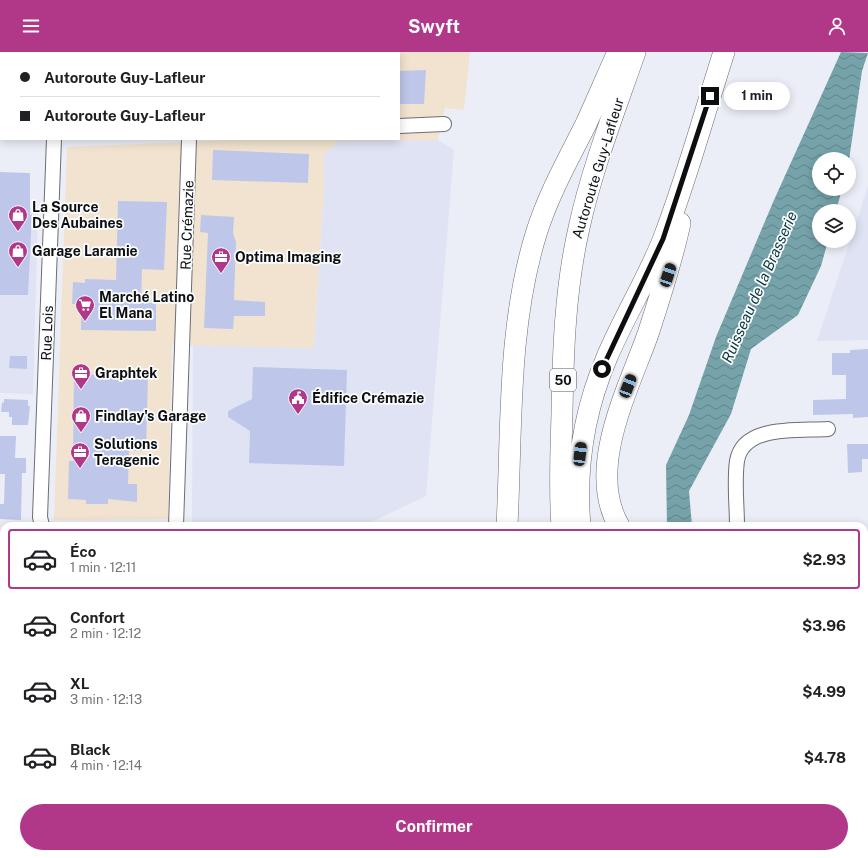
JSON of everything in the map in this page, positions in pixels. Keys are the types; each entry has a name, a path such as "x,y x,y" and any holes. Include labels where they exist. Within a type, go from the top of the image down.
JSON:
{"highway":[{"path":"507,522 515,338 521,294 539,224 550,196 618,52"},
{"name":"Autoroute Guy-Lafleur","path":"562,522 560,471 562,384 569,282 587,194 604,138 635,52"},
{"name":"50","path":"580,522 578,488 580,454 593,396 611,348 646,280 663,239 724,52"},
{"path":"617,522 610,506 607,493 607,469 611,444 620,409 672,263 703,119"}],"street":[{"path":"400,126 444,124"},
{"name":"Rue Lois","path":"42,522 40,509 54,140"},
{"name":"Rue Crémazie","path":"176,522 190,140"},
{"path":"737,522 737,461 742,447 754,438 768,433 828,429"}],"shaded area":[{"path":"400,52 470,52 464,110 445,108 438,140 339,141 323,155 324,185 314,348 172,345 168,519 54,520 67,147 232,140 400,140"},
{"path":"438,140 454,150 426,496 371,522 192,522 193,345 314,348 324,185 323,155 339,141"},
{"path":"868,186 868,340 817,341 848,248 856,248 856,222"},
{"path":"0,212 38,212 33,394 0,393"}],"water":[{"name":"Ruisseau de la Brasserie","path":"841,52 868,53 862,71 850,152 812,152 812,196 840,196 838,204 812,204 812,248 826,248 821,266 798,315 751,349 731,414 689,491 692,522 667,522 666,465 689,415 716,337 774,200"}],"building":[{"path":"426,70 424,104 400,104 400,71"},
{"path":"213,150 309,154 308,183 212,180"},
{"path":"0,172 30,173 30,215 32,215 28,295 0,295"},
{"path":"118,201 167,202 164,270 142,269 141,303 156,303 156,331 81,330 81,304 72,304 73,282 85,283 85,279 116,280"},
{"name":"Optima Imaging","path":"201,215 234,217 233,233 236,242 234,300 265,302 265,316 234,316 233,329 204,328 208,233 200,232"},
{"path":"868,349 868,417 853,418 853,414 813,415 813,400 846,399 846,375 832,375 832,353 850,353 850,350"},
{"path":"10,356 27,356 27,369 9,368"},
{"name":"Édifice Crémazie","path":"253,367 347,370 344,466 249,463 250,431 228,417 228,411 252,399"},
{"path":"74,374 148,376 146,451 129,451 128,484 137,484 137,502 108,499 108,504 86,504 86,500 68,499 69,461 73,461"},
{"path":"4,399 28,400 28,406 30,406 28,425 12,425 12,417 9,417 9,412 1,412 2,402 4,403"},
{"path":"0,436 16,436 15,458 26,458 26,473 22,473 21,520 0,519 0,504 4,504 5,474 0,474"},
{"path":"847,444 868,444 868,459 862,459 862,472 848,473"}],"place":[{"name":"La Source Des Aubaines","path":"18,232"},
{"name":"Garage Laramie","path":"18,268"},
{"name":"Optima Imaging","path":"221,274"},
{"name":"Marché Latino El Mana","path":"85,322"},
{"name":"Graphtek","path":"81,390"},
{"name":"Édifice Crémazie","path":"298,415"},
{"name":"Findlay's Garage","path":"81,433"},
{"name":"Solutions Teragenic","path":"80,469"}],"route":[{"path":"602,369 658,253 679,194 710,96"}]}
